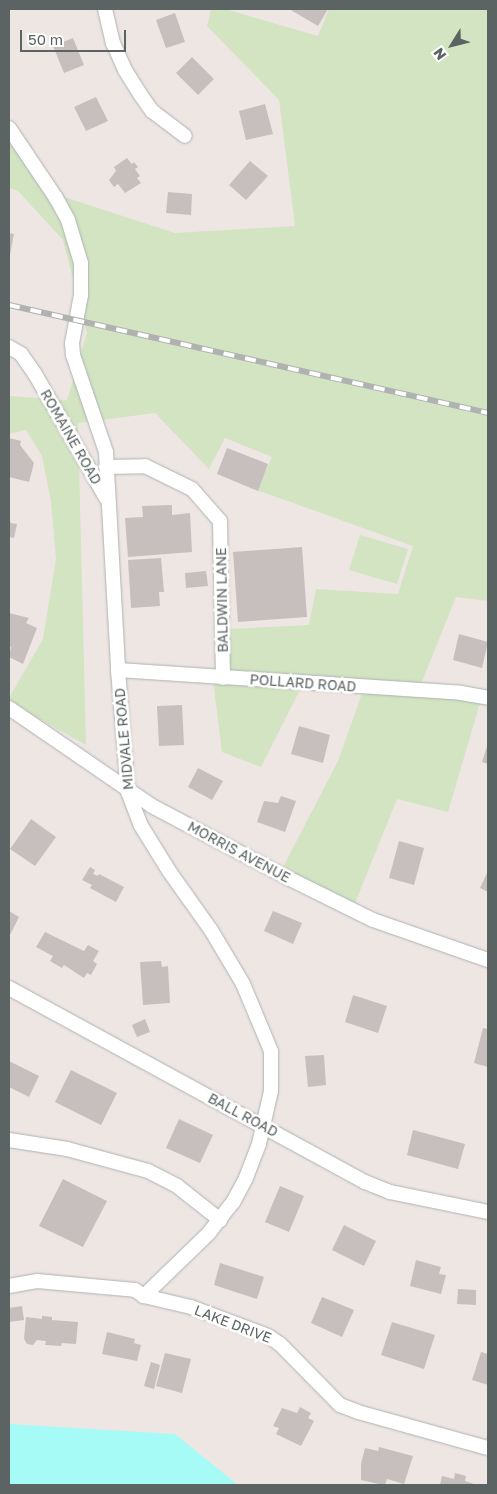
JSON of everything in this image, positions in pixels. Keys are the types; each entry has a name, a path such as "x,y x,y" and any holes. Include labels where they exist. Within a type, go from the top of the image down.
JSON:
{"street":[{"path":"105,9 113,44 125,70 140,94 152,110 185,136"},
{"name":"MIDVALE ROAD","path":"9,128 56,198 68,220 75,242 82,282 72,343 73,355 106,452 107,500 127,789 140,824 169,871 211,930 243,984 271,1051 271,1091 263,1126 246,1178 220,1220 144,1296"},
{"name":"ROMAINE ROAD","path":"9,347 21,354 35,374 107,500"},
{"name":"ROMAINE ROAD","path":"106,467 145,466 192,489 220,521"},
{"name":"BALDWIN LANE","path":"220,521 223,678"},
{"name":"POLLARD ROAD","path":"118,670 461,693 488,698"},
{"name":"MORRIS AVENUE","path":"9,708 152,806 373,920 488,960"},
{"name":"BALL ROAD","path":"9,988 365,1182 390,1192 488,1212"},
{"path":"9,1140 67,1149 148,1171 178,1186 220,1220"},
{"name":"LAKE DRIVE","path":"9,1286 37,1281 75,1283 135,1290 144,1296 191,1307 268,1336 280,1344 340,1405 358,1412 488,1448"}],"green space":[{"path":"211,9 225,9 318,36 329,9 488,9 488,601 456,597 419,689 482,696 448,812 397,799 353,908 280,873 338,761 365,685 304,682 261,767 222,752 212,673 229,674 230,629 309,625 316,589 398,594 413,546 257,490 272,457 225,438 209,469 155,413 78,423 86,745 9,702 9,698 43,639 56,559 51,501 42,456 26,430 9,434 9,396 67,400 87,333 63,240 18,191 9,188 9,129 58,195 175,233 295,226 279,100 207,26"},
{"path":"360,535 408,549 397,584 349,570"}],"water":[{"path":"9,1424 175,1434 238,1485 9,1485"}],"building":[{"path":"289,9 328,9 318,26"},
{"path":"175,13 185,42 166,48 156,20"},
{"path":"73,38 84,65 64,73 53,46"},
{"path":"192,57 214,79 198,95 176,73"},
{"path":"96,97 108,121 86,131 74,107"},
{"path":"265,104 273,134 246,140 239,111"},
{"path":"127,158 138,167 135,169 140,176 137,178 141,183 125,193 118,184 114,187 109,180 116,171 114,167"},
{"path":"250,161 268,176 246,200 229,185"},
{"path":"168,192 192,194 191,215 166,213"},
{"path":"9,233 14,234 10,255 9,254"},
{"path":"9,438 21,441 20,445 34,463 29,482 9,477"},
{"path":"227,448 268,464 258,491 217,474"},
{"path":"172,505 172,515 190,513 192,552 128,557 125,518 143,517 142,506"},
{"path":"9,519 11,523 17,524 14,538 9,537"},
{"path":"302,547 307,617 238,622 233,552"},
{"path":"161,558 164,592 159,592 160,606 131,608 128,560"},
{"path":"206,571 208,586 186,588 185,573"},
{"path":"9,613 29,618 26,623 37,628 23,664 9,657 11,647 9,646"},
{"path":"459,634 488,642 482,668 453,660"},
{"path":"182,705 184,745 159,746 157,706"},
{"path":"299,726 330,735 323,763 291,754"},
{"path":"488,743 488,764 482,762"},
{"path":"198,768 223,781 212,800 188,787"},
{"path":"281,796 296,801 285,832 257,822 264,801 278,803"},
{"path":"31,819 56,837 35,866 10,849"},
{"path":"399,841 424,848 414,885 389,878"},
{"path":"90,867 95,870 93,874 98,876 99,874 124,887 116,902 90,888 92,885 82,880"},
{"path":"488,871 488,892 480,888"},
{"path":"9,911 19,917 9,937"},
{"path":"273,911 302,923 293,944 264,931"},
{"path":"45,932 84,951 88,945 99,951 93,961 97,964 91,975 87,973 84,978 64,965 62,968 50,961 53,956 36,947"},
{"path":"161,961 162,967 168,966 170,1003 143,1005 140,962"},
{"path":"353,995 387,1006 378,1033 345,1022"},
{"path":"145,1019 150,1032 137,1037 132,1025"},
{"path":"483,1028 488,1029 488,1067 474,1063"},
{"path":"324,1055 326,1085 308,1087 305,1056"},
{"path":"9,1061 39,1076 29,1097 9,1087"},
{"path":"71,1070 117,1093 101,1125 55,1102"},
{"path":"179,1119 213,1135 200,1163 166,1148"},
{"path":"413,1130 465,1144 458,1169 407,1155"},
{"path":"63,1179 107,1201 83,1247 39,1226"},
{"path":"280,1186 304,1196 289,1232 265,1222"},
{"path":"344,1225 376,1241 364,1266 332,1250"},
{"path":"416,1260 441,1267 439,1274 446,1275 441,1294 410,1286"},
{"path":"220,1263 264,1277 257,1299 214,1285"},
{"path":"458,1289 476,1290 476,1305 457,1304"},
{"path":"322,1297 354,1310 342,1337 311,1323"},
{"path":"22,1306 24,1320 9,1322 9,1308"},
{"path":"42,1316 52,1317 52,1320 78,1322 76,1344 62,1343 61,1346 45,1345 46,1341 37,1340 33,1345 27,1344 24,1339 26,1317 42,1319"},
{"path":"392,1322 435,1335 424,1369 381,1355"},
{"path":"107,1332 135,1339 134,1343 141,1345 137,1361 102,1354"},
{"path":"481,1352 488,1354 488,1385 472,1380"},
{"path":"165,1353 191,1359 182,1393 156,1386"},
{"path":"151,1362 160,1365 154,1389 144,1386"},
{"path":"300,1407 311,1413 308,1418 314,1421 301,1446 276,1434 279,1428 273,1426 282,1408 297,1413"},
{"path":"379,1447 413,1456 404,1484 387,1479 385,1485 361,1480 361,1464 365,1448 378,1451"},
{"path":"455,1473 466,1476 465,1481 477,1485 440,1485 442,1476 454,1479"}],"railway":[{"path":"9,305 488,413"}]}
